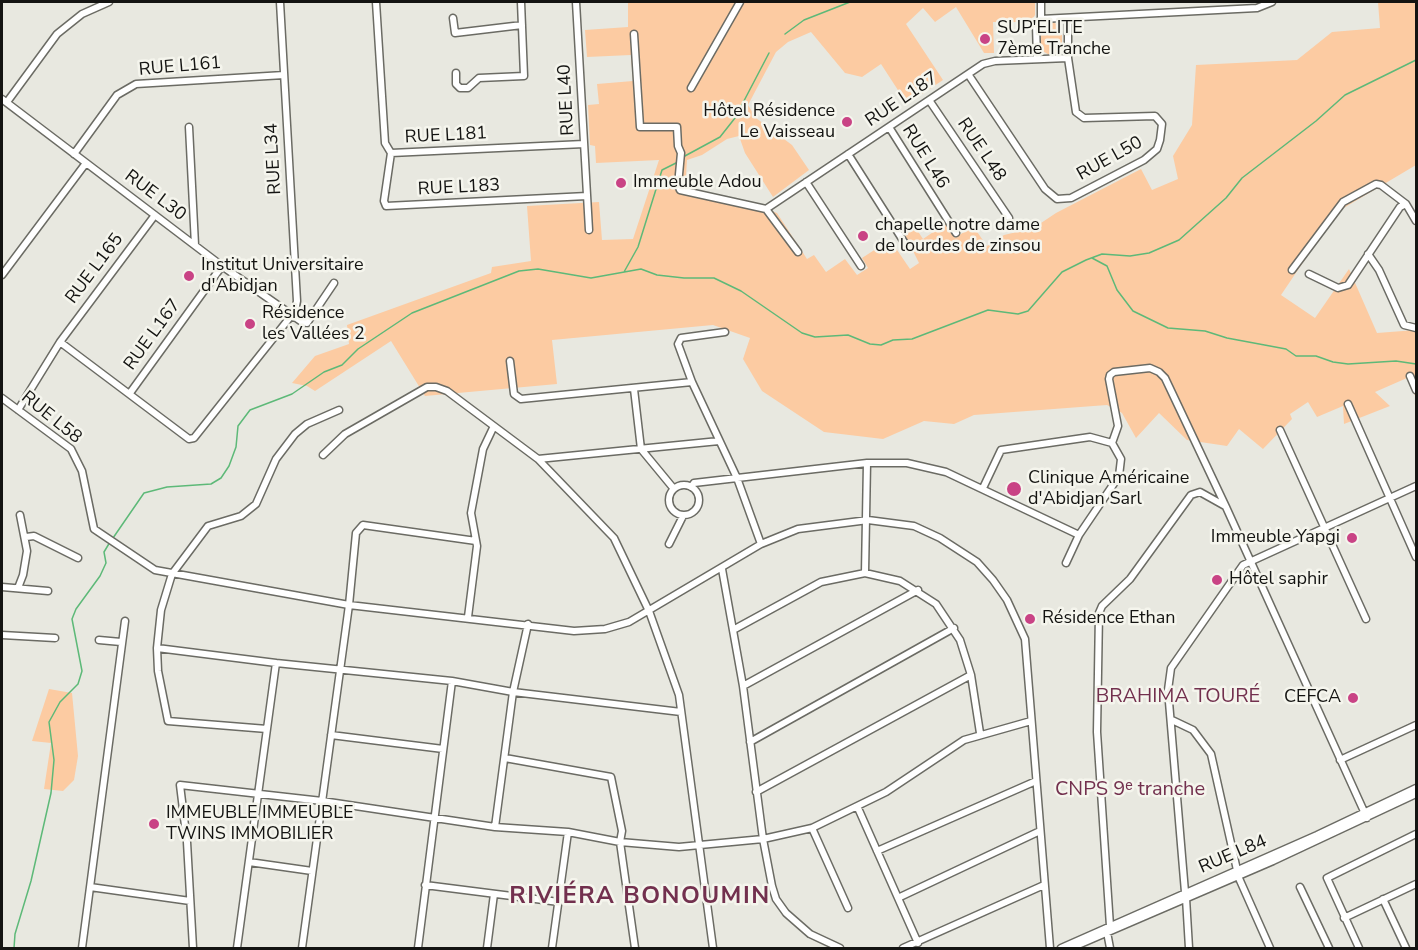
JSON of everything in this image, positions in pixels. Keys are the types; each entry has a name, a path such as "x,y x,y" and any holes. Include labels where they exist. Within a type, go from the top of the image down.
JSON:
{"street":[{"path":"4,101 57,34 82,14 109,2"},
{"name":"RUE L34","path":"280,2 297,301 292,314"},
{"name":"RUE L181","path":"376,2 386,143 391,153 584,144"},
{"path":"456,73 456,84 460,88 468,88 479,78 524,76 521,2"},
{"name":"RUE L40","path":"576,2 589,230"},
{"path":"691,88 740,2"},
{"path":"1037,59 1036,25 1041,19 1041,2"},
{"path":"1041,19 1068,20 1257,8 1272,2"},
{"path":"453,18 455,33 522,25"},
{"name":"RUE L50","path":"968,74 1046,189 1057,199 1064,200 1152,155 1157,149 1162,130 1162,124 1155,116 1080,117 1074,106 1072,71 1068,58 1068,20"},
{"path":"634,34 640,127 677,127 678,146 681,153 678,185 680,190 766,208 798,252"},
{"name":"RUE L187","path":"766,208 989,62 1068,58"},
{"name":"RUE L161","path":"74,154 117,95 136,84 284,75"},
{"name":"RUE L48","path":"929,100 1009,218"},
{"name":"RUE L30","path":"4,101 222,266 292,314"},
{"path":"189,127 195,245"},
{"name":"RUE L46","path":"889,127 956,233"},
{"name":"RUE L183","path":"391,153 384,201 386,206 587,196"},
{"path":"848,154 904,242"},
{"path":"2,275 86,163"},
{"path":"806,182 861,266"},
{"path":"1292,270 1350,196 1379,184 1406,204 1416,221"},
{"path":"1309,274 1332,286 1344,287 1400,207 1406,204"},
{"name":"RUE L165","path":"18,410 60,342 155,215"},
{"path":"1368,254 1379,270 1404,325 1416,328"},
{"name":"RUE L167","path":"130,393 222,266"},
{"path":"60,342 189,439 194,438 292,314 302,322 307,322 333,283"},
{"path":"725,332 681,338 679,341 692,382 736,478 761,544"},
{"path":"510,361 514,394 521,399 692,382"},
{"path":"1112,443 1118,426 1108,379 1110,375 1114,372 1150,368 1159,372 1165,378 1226,507 1366,815"},
{"path":"1410,376 1416,390"},
{"path":"323,456 345,434 427,387 436,387 447,391 493,428 538,459 614,538 649,611 674,675 681,712 712,948"},
{"path":"634,389 641,448 674,489"},
{"name":"RUE L58","path":"2,398 71,449 82,471 93,527 98,533 155,570 172,574"},
{"path":"1348,404 1416,557"},
{"path":"267,729 168,721 160,684 157,648 161,610 172,574 208,526 241,516 256,504 276,459 301,428 339,410"},
{"path":"468,617 476,541 471,513 483,449 493,428"},
{"path":"1280,430 1366,619"},
{"path":"983,488 1001,450 1090,437 1112,443 1121,459 1119,476 1079,535 1066,563"},
{"path":"538,459 719,441"},
{"path":"691,487 694,483 888,462 928,467 983,488 1079,535"},
{"path":"866,573 867,463"},
{"path":"682,485 691,487 698,494 699,505 693,513 683,516 674,512 669,503 674,489 682,485"},
{"path":"1189,948 1168,690 1171,668 1242,566 1416,486"},
{"path":"1110,948 1097,732 1099,613 1102,606 1130,579 1191,495 1200,492 1226,507"},
{"path":"18,588 26,564 26,537 20,515"},
{"path":"669,544 683,516"},
{"path":"172,574 349,605 574,631 605,629 621,626 649,611 761,544 807,527 868,520 914,526 940,538 977,562 1007,600 1025,639 1050,948"},
{"path":"302,948 338,670 349,605 356,533 363,525 476,541"},
{"path":"26,537 34,536 78,558"},
{"path":"722,569 743,686 763,838 776,899 786,913 810,934 840,948"},
{"path":"733,630 820,582 866,573 884,576 918,590 936,604 954,628 967,656 980,733"},
{"path":"2,586 48,591"},
{"path":"743,686 918,590"},
{"path":"82,948 125,621"},
{"path":"495,827 513,692 528,624"},
{"path":"750,742 954,628"},
{"path":"2,635 55,638"},
{"path":"99,640 121,642"},
{"path":"157,648 452,681 513,692 681,712"},
{"path":"237,948 276,663"},
{"path":"756,792 971,675"},
{"path":"418,948 432,818 452,681"},
{"path":"1172,720 1192,730 1211,754 1238,873 1270,948"},
{"path":"193,948 180,785 322,801 495,827 568,832 620,842 679,847 763,838 812,828 858,808 886,792 949,747 980,733 1032,721"},
{"path":"1340,760 1416,725"},
{"path":"331,735 443,749"},
{"path":"505,758 611,777 622,831 620,842 635,948"},
{"path":"877,851 1036,782"},
{"name":"RUE L84","path":"1366,815 1416,788"},
{"name":"RUE L84","path":"1061,948 1416,794"},
{"path":"858,808 900,897 918,943"},
{"path":"812,828 848,908"},
{"path":"900,897 1040,831"},
{"path":"552,948 568,832"},
{"path":"1359,948 1327,880 1329,876 1416,834"},
{"path":"249,862 312,871"},
{"path":"1344,918 1416,884"},
{"path":"425,885 559,902"},
{"path":"903,948 1044,885"},
{"path":"90,887 190,902"},
{"path":"1300,887 1329,948"},
{"path":"487,948 494,894"},
{"path":"1383,899 1406,948"},
{"name":"RUE L84","path":"1071,948 1108,929"}],"shaded area":[{"path":"628,2 1035,2 1035,15 1031,22 993,22 994,53 984,53 956,7 935,22 923,8 906,24 943,80 907,104 881,64 862,77 845,73 811,32 788,42 776,52 748,105 756,118 792,145 809,170 773,197 745,153 739,136 727,139 702,155 687,160 685,192 760,207 777,213 807,259 814,255 826,272 845,259 857,275 868,268 862,258 882,245 886,252 895,247 910,269 919,263 903,231 913,224 923,239 945,224 955,238 973,226 987,246 1004,235 1021,231 1032,224 1035,227 1056,213 1141,169 1152,190 1178,179 1173,156 1192,125 1196,65 1297,60 1332,32 1380,28 1378,2 1416,2 1416,165 1337,212 1281,295 1315,318 1349,269 1377,333 1416,330 1416,398 1407,378 1375,392 1390,406 1344,424 1343,406 1317,417 1308,402 1290,414 1292,419 1263,449 1239,429 1227,446 1187,440 1159,413 1136,438 1122,413 1107,405 974,415 954,424 924,421 883,439 824,432 762,391 743,359 750,338 713,325 552,340 557,384 425,396 391,341 315,391 307,386 292,383 315,356 349,344 347,325 491,273 492,267 531,261 527,206 599,202 602,240 633,239 659,160 596,163 595,146 590,145 588,105 599,104 597,84 633,81 631,55 587,57 585,30 628,27"},
{"path":"1051,21 1062,27 1062,50 1051,56 1041,50 1041,26"},
{"path":"49,689 72,693 78,756 74,780 63,791 44,789 51,743 32,741"}],"waterway":[{"path":"785,34 804,20 850,2"},
{"path":"683,157 720,137 735,118 769,53"},
{"path":"113,538 144,493 167,487 211,484 221,478 229,466 236,447 238,426 250,410 292,394 324,372 342,365 358,349 412,313 519,271 538,269 591,278 641,269 657,275 714,278 741,291 802,333 815,337 848,335 870,344 881,345 893,340 912,339 988,310 1018,314 1028,311 1062,272 1086,260 1102,254 1130,256 1149,253 1179,240 1226,198 1242,178 1316,121 1345,95 1416,60"},
{"path":"624,272 638,247 662,170 678,162"},
{"path":"1092,258 1107,266 1117,290 1133,311 1168,328 1205,331 1227,338 1286,349 1296,356 1316,356 1333,362 1348,364 1396,361 1416,364"},
{"path":"14,948 15,934 31,881 51,793 54,760 49,722 60,702 78,684 82,671 72,619 76,609 100,576 106,563 104,552 110,542"}],"place":[{"name":"SUP'ELITE 7ème Tranche","path":"985,39"},
{"name":"Hôtel Résidence Le Vaisseau","path":"847,122"},
{"name":"Immeuble Adou","path":"621,183"},
{"name":"chapelle notre dame de lourdes de zinsou","path":"863,236"},
{"name":"Institut Universitaire d'Abidjan","path":"189,276"},
{"name":"Résidence les Vallées 2","path":"250,324"},
{"name":"Clinique Américaine d'Abidjan Sarl","path":"1014,489"},
{"name":"Immeuble Yapgi","path":"1352,538"},
{"name":"Hôtel saphir","path":"1217,580"},
{"name":"Résidence Ethan","path":"1030,619"},
{"name":"CEFCA","path":"1353,698"},
{"name":"IMMEUBLE IMMEUBLE TWINS IMMOBILIER","path":"154,824"}],"district":[{"name":"BRAHIMA TOURÉ","path":"1178,697"},
{"name":"CNPS 9ᵉ tranche","path":"1130,790"},
{"name":"RIVIÉRA BONOUMIN","path":"640,897"}]}
